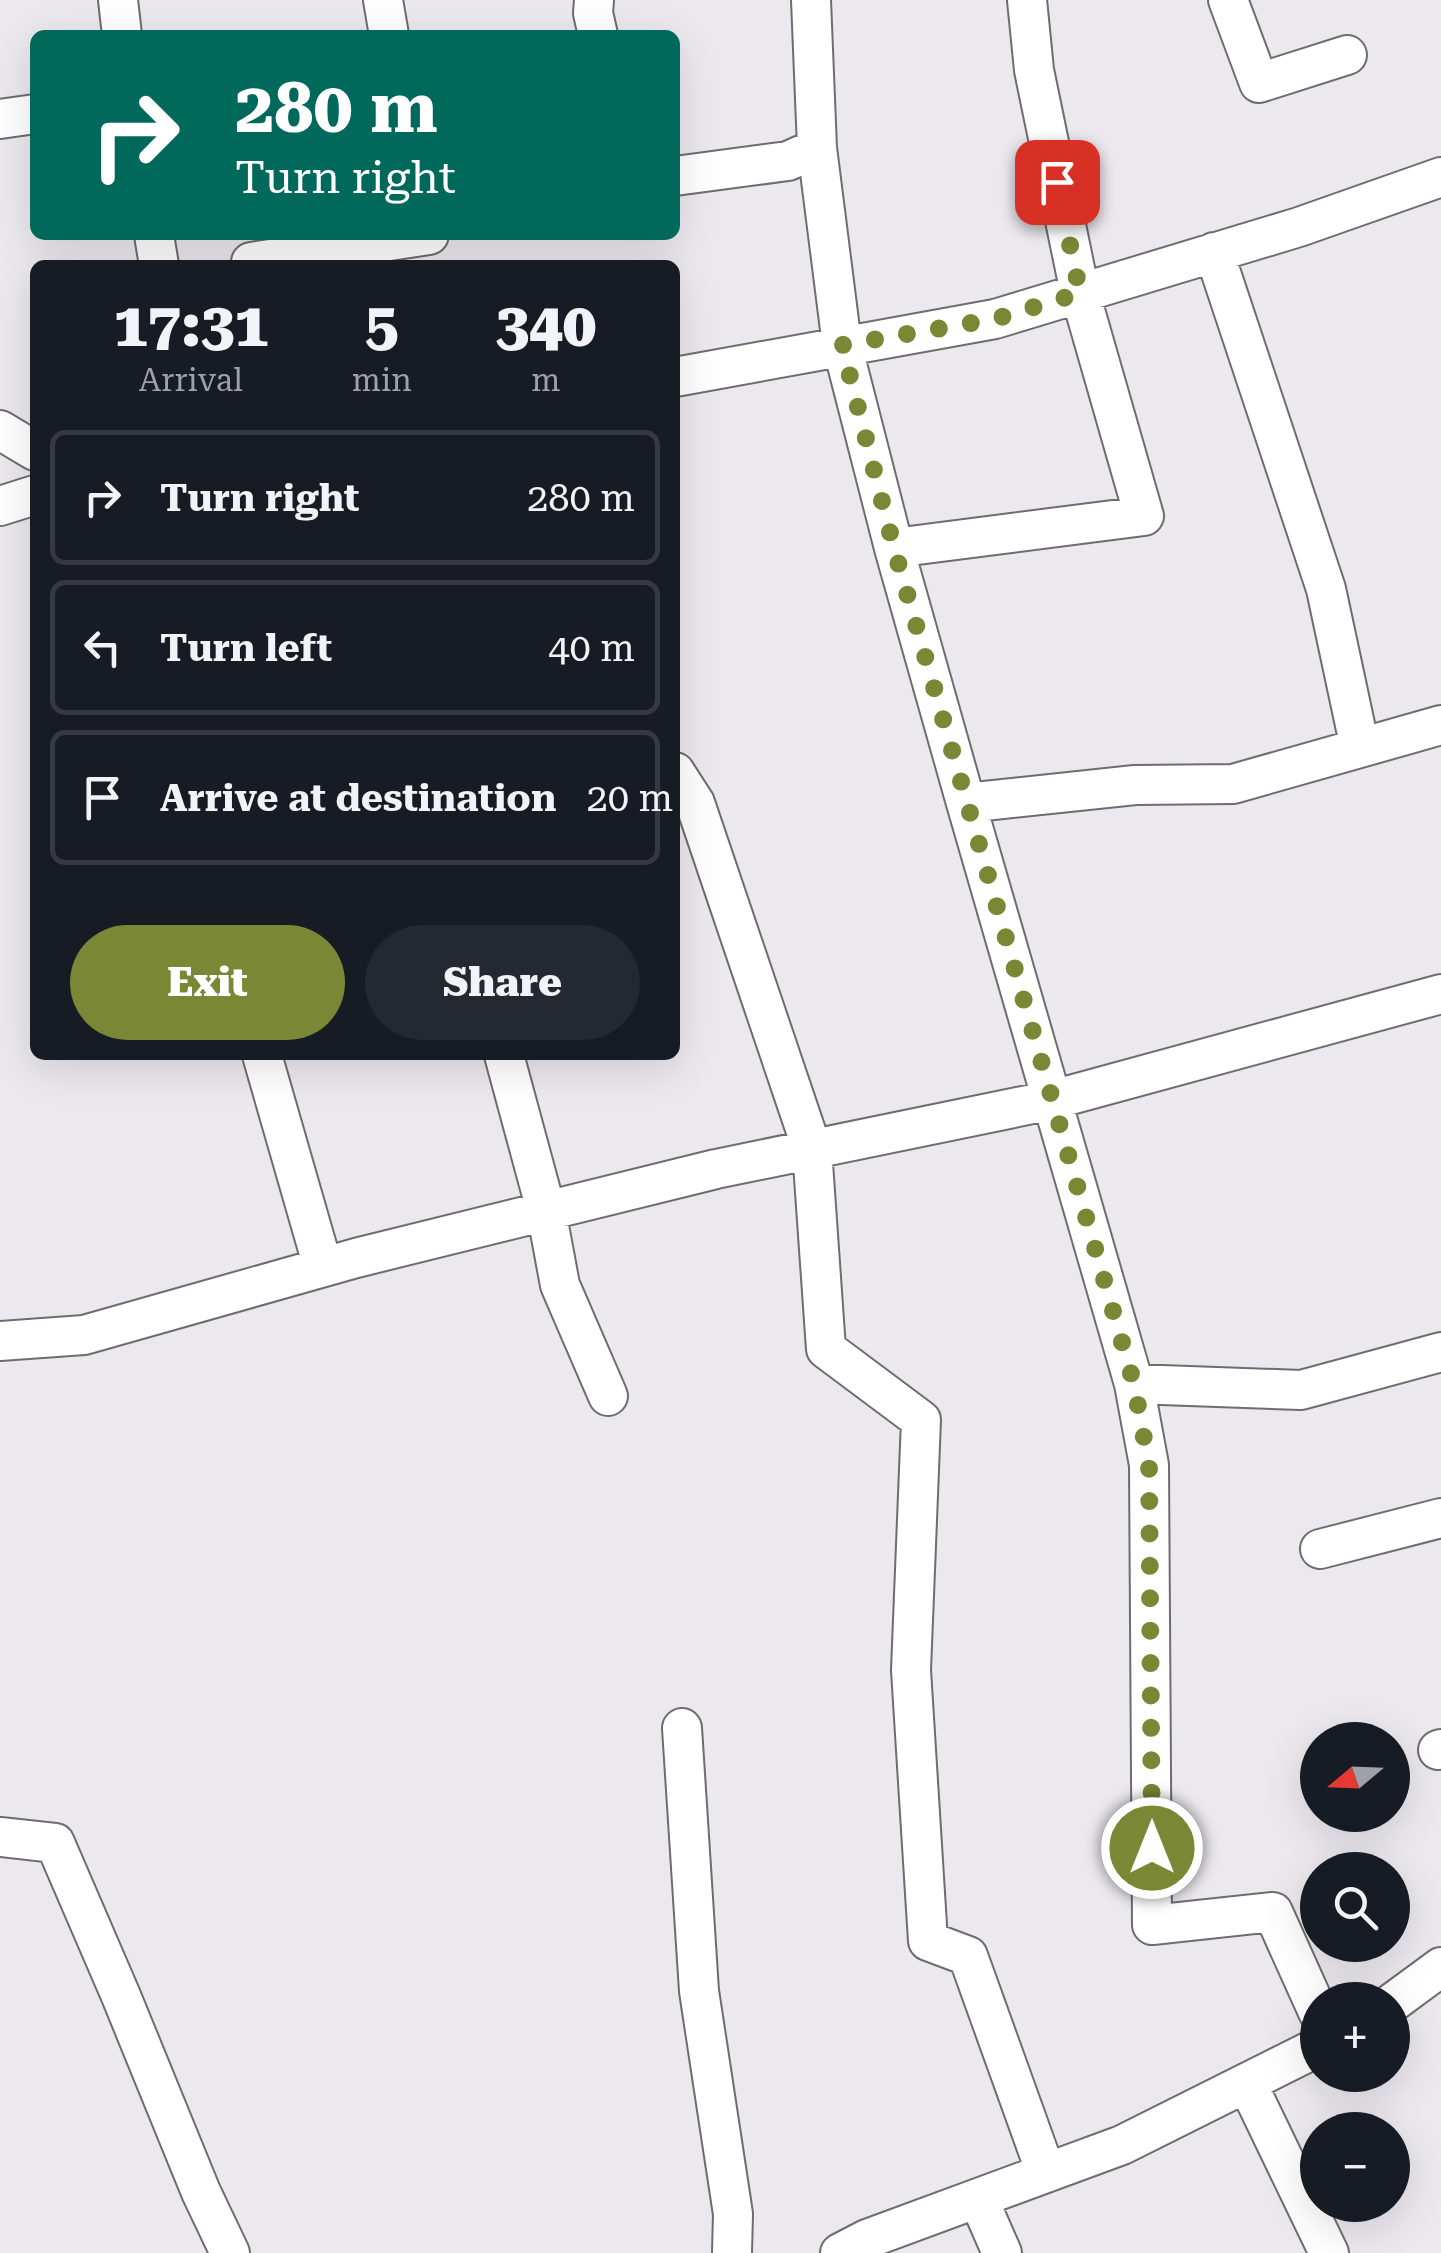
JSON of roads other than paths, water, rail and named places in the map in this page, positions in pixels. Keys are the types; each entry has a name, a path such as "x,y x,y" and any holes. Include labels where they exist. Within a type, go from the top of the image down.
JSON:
{"street":[{"path":"118,0 121,30"},
{"path":"383,0 388,30"},
{"path":"594,0 597,30"},
{"path":"811,0 816,148 842,345 894,548 1134,1384 1149,1465 1152,1925 1273,1912 1304,1982"},
{"path":"894,548 1144,516 1080,293 1034,70 1027,0"},
{"path":"1231,1 1259,83 1347,55"},
{"path":"0,119 30,115"},
{"path":"680,175 788,161 816,148"},
{"path":"680,377 995,319 1299,227 1441,177"},
{"path":"264,260 393,240"},
{"path":"1214,252 1326,589 1360,748"},
{"path":"0,430 30,447"},
{"path":"0,506 30,497"},
{"path":"966,802 1135,785 1234,784 1441,725"},
{"path":"680,780 694,803 812,1149 826,1348 921,1420 911,1670 928,1941 968,1956 1046,2173"},
{"path":"0,1341 84,1335 322,1267 546,1210 716,1169 1052,1100 1441,994"},
{"path":"263,1060 322,1267"},
{"path":"505,1060 546,1210 560,1285 608,1396"},
{"path":"1134,1384 1301,1390 1441,1352"},
{"path":"1320,1549 1441,1518"},
{"path":"682,1728 699,1990 733,2214 732,2253"},
{"path":"0,1837 54,1843 230,2253"},
{"path":"1410,1990 1441,1967"},
{"path":"840,2253 866,2239 1122,2145 1300,2056"},
{"path":"1247,2083 1329,2253"},
{"path":"978,2198 1002,2253"}]}
